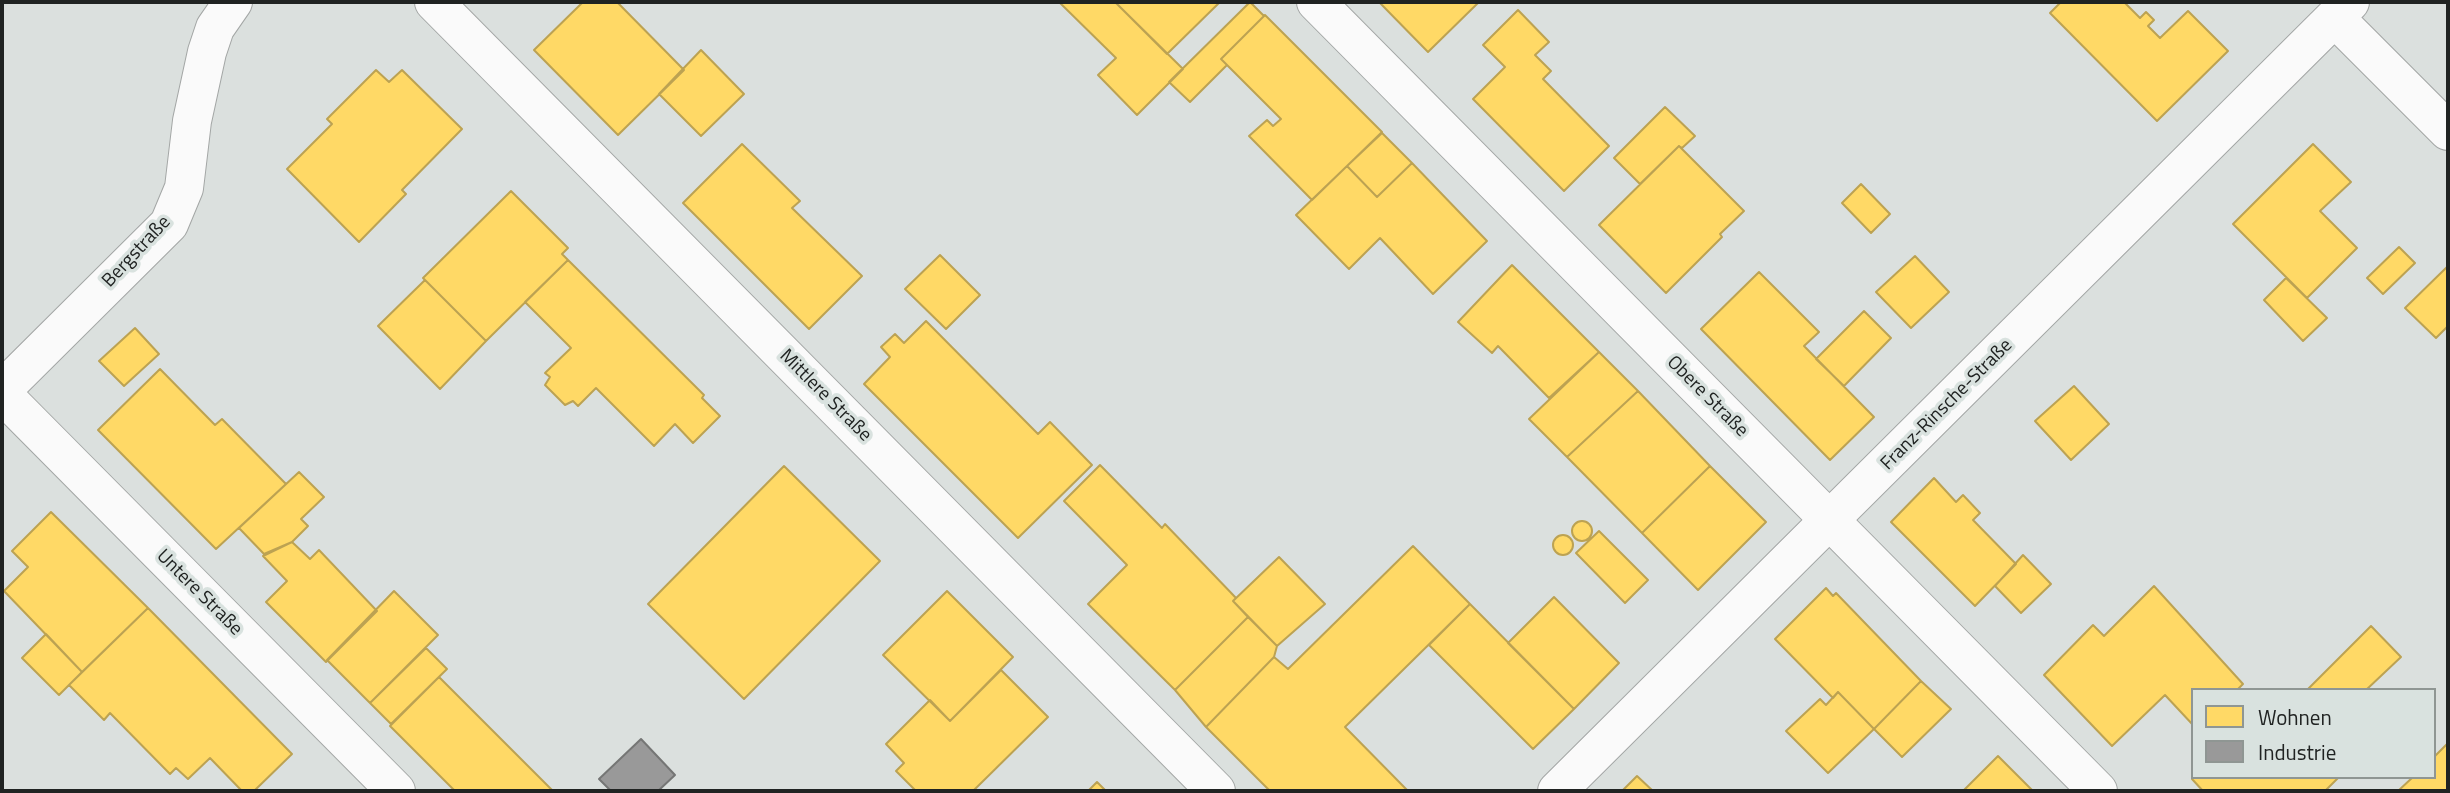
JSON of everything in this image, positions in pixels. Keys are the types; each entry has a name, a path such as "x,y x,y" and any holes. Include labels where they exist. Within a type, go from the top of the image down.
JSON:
{"street":[{"name":"Bergstraße","path":"3,398 169,224 184,188 192,121 207,52 215,28 233,2"},
{"name":"Mittlere Straße","path":"434,2 1216,791"},
{"name":"Obere Straße","path":"1316,2 2098,791"},
{"name":"Franz-Rinsche-Straße","path":"1557,791 2343,10 2448,131"},
{"name":"Untere Straße","path":"3,398 396,791"}],"building: Wohnen":[{"path":"583,2 617,2 684,70 618,135 534,50"},
{"path":"1059,2 1115,2 1183,69 1137,115 1098,75 1116,58"},
{"path":"1115,2 1220,2 1167,54"},
{"path":"1250,2 1264,16 1221,59 1227,65 1190,102 1169,82"},
{"path":"1379,2 1477,2 1478,3 1428,52"},
{"path":"2061,2 2124,2 2140,18 2146,12 2154,20 2148,26 2160,38 2188,11 2228,51 2157,121 2050,13"},
{"path":"1518,10 1549,42 1535,55 1551,71 1543,79 1609,146 1564,191 1473,99 1505,67 1483,45"},
{"path":"1265,15 1382,132 1312,200 1249,136 1267,120 1273,126 1281,119 1221,59"},
{"path":"701,50 744,94 701,136 659,94"},
{"path":"376,70 389,82 402,70 462,129 402,190 406,194 359,242 287,169 332,124 327,119"},
{"path":"1665,107 1695,136 1682,148 1679,146 1640,184 1614,158"},
{"path":"1382,133 1412,163 1377,197 1347,166"},
{"path":"742,144 800,201 792,208 862,276 809,329 683,203"},
{"path":"2313,144 2351,182 2320,211 2357,248 2307,298 2233,224"},
{"path":"1679,146 1744,211 1666,293 1599,225"},
{"path":"1412,163 1487,241 1433,294 1380,238 1349,269 1296,215 1347,166 1377,197"},
{"path":"1861,184 1890,214 1871,233 1842,203"},
{"path":"511,191 568,248 562,254 568,260 486,341 423,278"},
{"path":"2399,247 2415,263 2383,294 2367,278"},
{"path":"940,255 980,295 946,329 905,289"},
{"path":"1915,256 1949,292 1911,328 1876,292"},
{"path":"568,260 704,395 702,398 720,416 693,443 675,424 654,446 596,388 578,406 573,401 565,405 545,385 550,377 545,373 571,348 525,302"},
{"path":"1512,265 1599,352 1549,398 1498,346 1492,353 1458,322"},
{"path":"2448,266 2448,326 2436,338 2405,308"},
{"path":"1759,272 1819,332 1804,346 1874,417 1830,460 1701,329"},
{"path":"2286,278 2327,318 2303,341 2264,300"},
{"path":"425,280 486,341 440,389 378,326"},
{"path":"1864,311 1891,338 1844,386 1816,359"},
{"path":"926,321 1038,434 1050,422 1092,465 1018,538 864,384 890,357 881,347 895,334 904,343"},
{"path":"135,328 159,354 124,386 99,361"},
{"path":"1599,352 1638,391 1567,457 1529,419"},
{"path":"160,369 215,425 222,419 286,484 216,549 98,430"},
{"path":"2074,386 2109,424 2071,460 2035,421"},
{"path":"1638,391 1710,466 1642,533 1567,457"},
{"path":"1100,465 1162,528 1165,524 1236,598 1233,601 1248,617 1175,690 1088,604 1127,565 1064,501"},
{"path":"784,466 880,561 744,699 648,604"},
{"path":"1710,466 1766,522 1698,590 1642,533"},
{"path":"299,472 324,497 301,519 308,526 292,542 264,554 239,528"},
{"path":"1934,478 1956,502 1963,495 1980,513 1973,520 2016,564 1975,606 1891,522"},
{"path":"51,512 148,608 82,672 4,591 28,567 12,551"},
{"path":"1582,521 1589,524 1592,531 1589,538 1582,541 1575,538 1572,531 1575,524"},
{"path":"1599,531 1648,580 1625,603 1576,553"},
{"path":"1563,535 1570,538 1573,545 1570,552 1563,555 1556,552 1553,545 1556,538"},
{"path":"292,542 310,559 319,550 377,611 326,662 266,602 287,581 263,556"},
{"path":"1413,546 1470,604 1345,727 1408,791 1270,791 1206,727 1274,657 1288,669"},
{"path":"2023,555 2051,584 2021,613 1995,586"},
{"path":"1279,557 1325,604 1277,646 1233,601"},
{"path":"2154,586 2243,684 2239,688 2191,688 2191,723 2165,695 2112,746 2044,675 2093,625 2104,636"},
{"path":"1826,588 1833,596 1836,593 1921,681 1874,729 1838,692 1833,698 1775,639"},
{"path":"394,591 438,635 370,703 327,660"},
{"path":"947,591 1013,657 950,721 883,655"},
{"path":"1554,597 1619,663 1574,709 1508,643"},
{"path":"1470,604 1574,709 1533,749 1429,645"},
{"path":"148,608 292,754 254,791 242,791 210,758 188,779 176,768 170,774 110,713 104,720 69,685"},
{"path":"1248,617 1277,646 1274,657 1206,727 1175,690"},
{"path":"2371,626 2401,657 2368,688 2309,688"},
{"path":"46,634 82,672 59,695 22,658"},
{"path":"426,648 447,669 391,724 370,703"},
{"path":"1001,670 1048,717 973,791 916,791 896,771 904,763 886,744 930,700 950,721"},
{"path":"439,677 553,791 455,791 390,726"},
{"path":"1921,681 1951,709 1902,757 1874,729"},
{"path":"1838,692 1874,729 1828,773 1786,731 1820,699 1826,705"},
{"path":"2448,743 2448,791 2398,791 2411,779 2436,779 2436,755"},
{"path":"1998,756 2033,791 1963,791"},
{"path":"1637,776 1653,791 1622,791"},
{"path":"2192,779 2337,779 2325,791 2203,791"},
{"path":"1097,782 1106,791 1088,791"}],"building: Industrie":[{"path":"641,739 675,775 658,791 611,791 599,779"}]}
